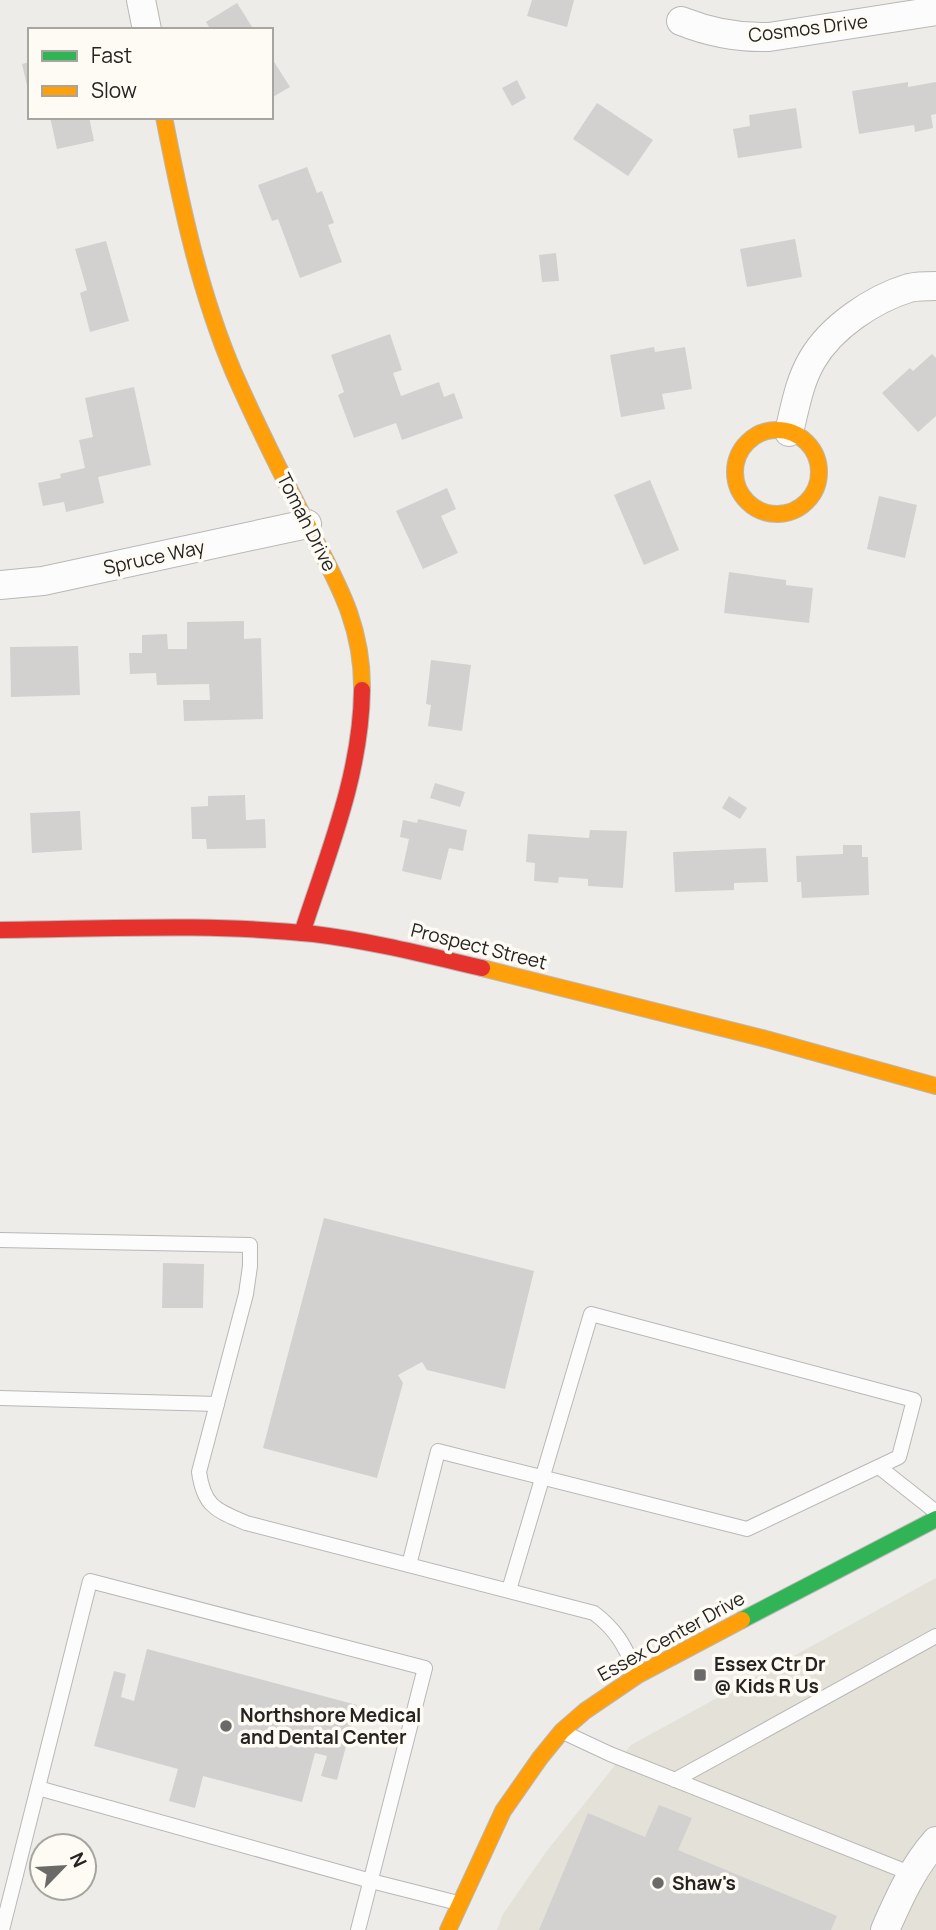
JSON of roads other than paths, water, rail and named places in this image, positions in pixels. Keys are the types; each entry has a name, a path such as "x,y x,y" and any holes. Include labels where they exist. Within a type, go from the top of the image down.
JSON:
{"street":[{"path":"141,0 147,28"},
{"name":"Cosmos Drive","path":"681,21 723,35 769,37 936,11"},
{"name":"Tomah Drive","path":"164,119 192,247 209,308 238,382 337,581 351,615 360,649 360,735 350,787 302,933"},
{"path":"789,432 798,392 813,359 839,327 870,304 911,287 936,286"},
{"path":"776,430 789,432 811,447 817,459 817,485 802,507 790,513 775,515 761,512 749,504 740,492 735,478 736,464 741,450 751,439 776,430"},
{"name":"Spruce Way","path":"0,585 43,581 307,524"},
{"name":"Prospect Street","path":"0,930 194,929 302,933 416,952 762,1038 936,1086"},
{"name":"Essex Center Drive","path":"448,1930 503,1811 540,1758 562,1731 585,1710 638,1675 936,1519"},
{"path":"885,1930 912,1874 936,1841"}],"lane":[{"path":"0,1240 250,1245 246,1294 199,1472 205,1498 220,1511 246,1523 594,1614 610,1625 623,1642 638,1675"},
{"path":"409,1565 438,1451 542,1478 747,1529 899,1457 914,1400 590,1314 542,1478 509,1590"},
{"path":"0,1398 217,1404"},
{"path":"879,1467 936,1511"},
{"path":"2,1930 90,1581 425,1668 358,1930"},
{"path":"675,1780 936,1636"},
{"path":"562,1731 610,1754 912,1874"},
{"path":"38,1788 459,1903"}],"place":[{"name":"Essex Ctr Dr @ Kids R Us","path":"700,1675"},
{"name":"Northshore Medical and Dental Center","path":"226,1726"},
{"name":"Shaw's","path":"658,1883"}]}
